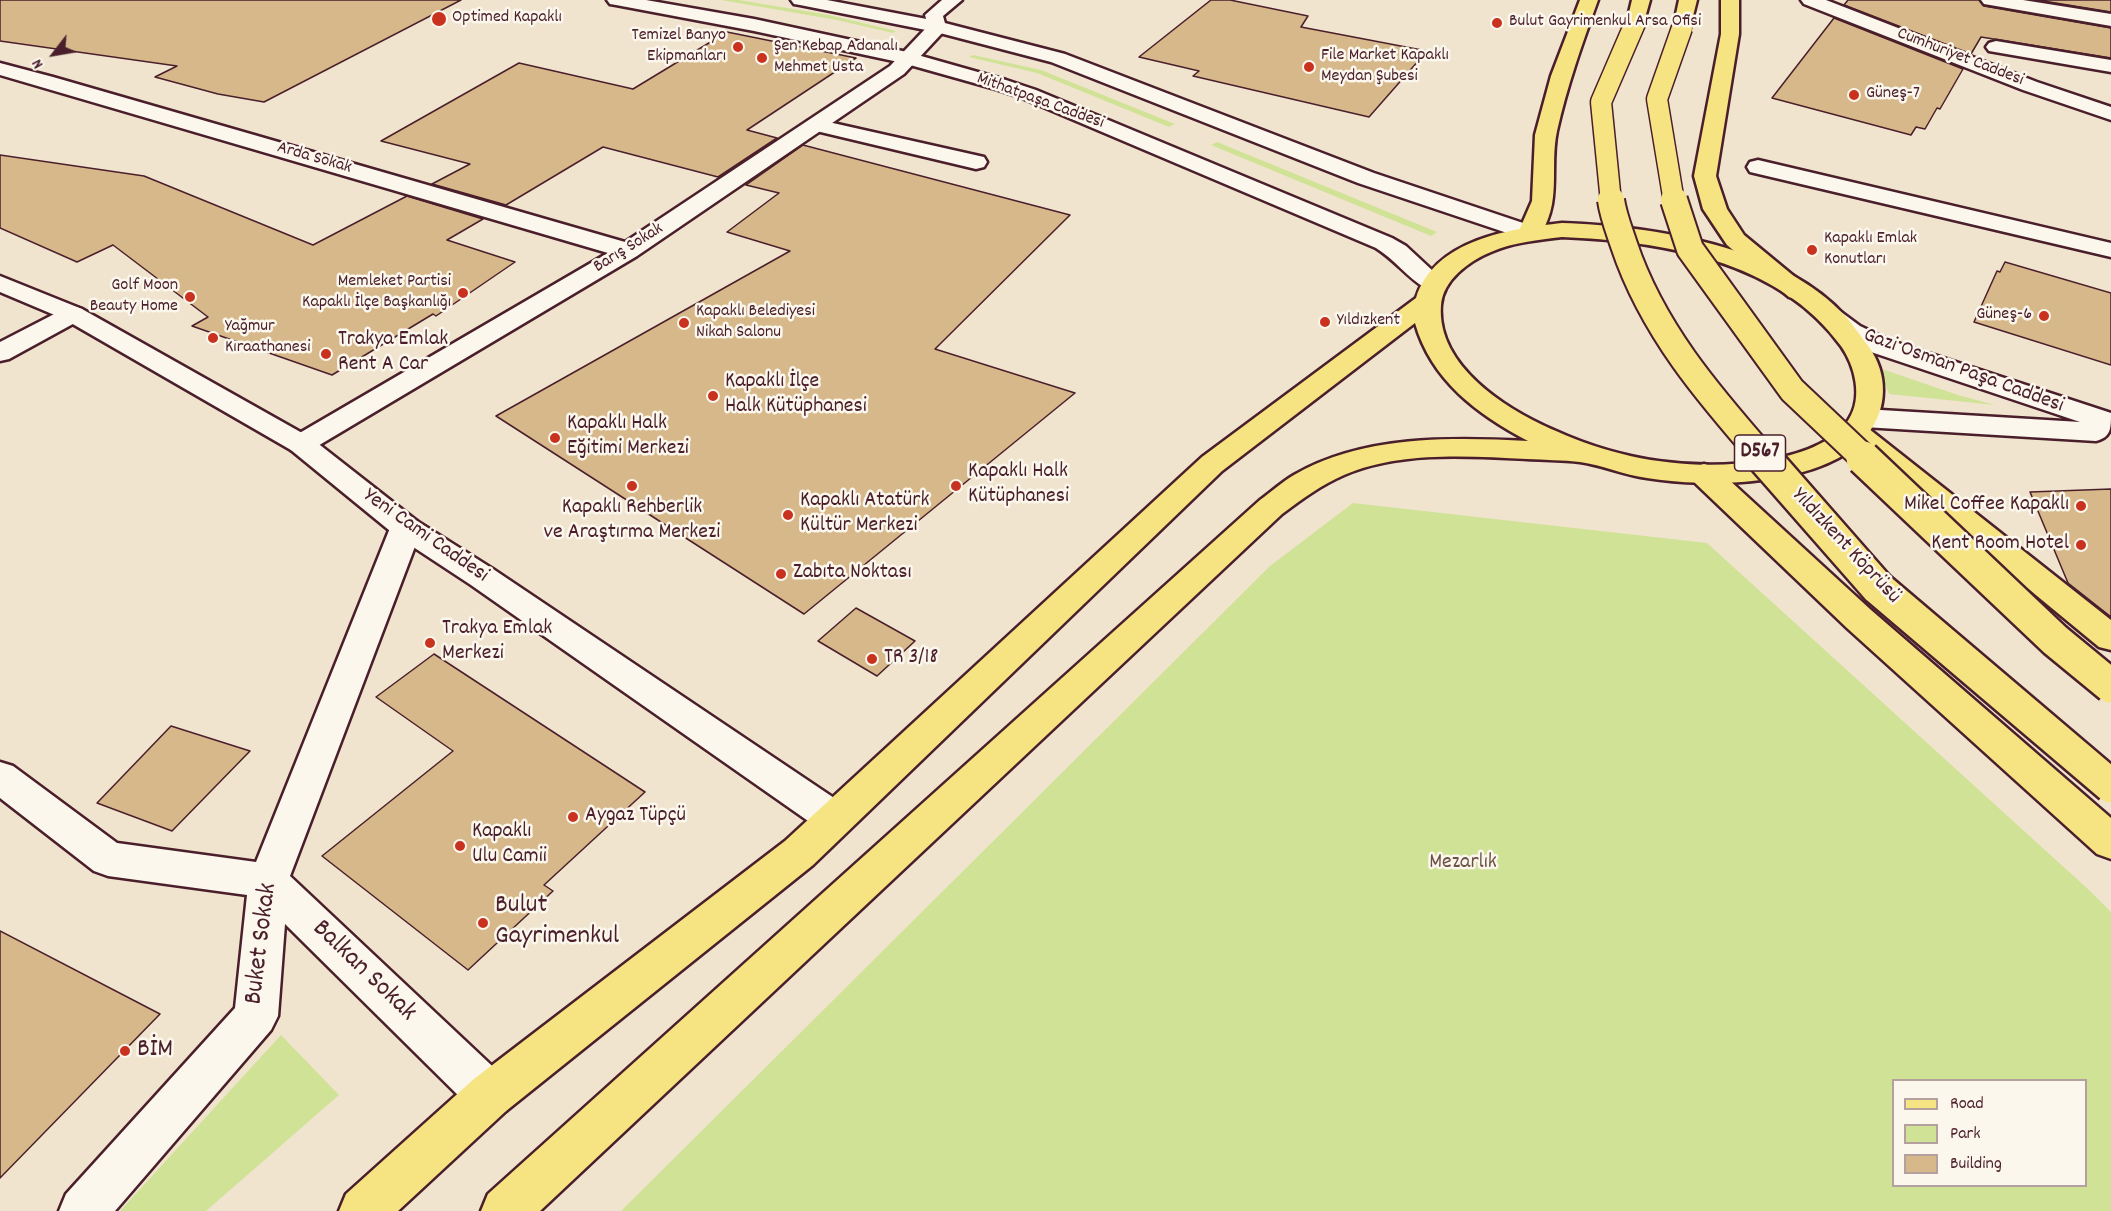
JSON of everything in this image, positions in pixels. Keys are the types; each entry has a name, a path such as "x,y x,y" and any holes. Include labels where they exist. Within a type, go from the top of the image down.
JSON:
{"main road":[{"path":"1530,234 1543,201 1546,135 1561,76 1590,0"},
{"path":"1688,0 1682,28 1657,99 1675,209 1690,249 1792,390 2055,640 2111,686"},
{"path":"1431,293 1426,320 1431,340 1443,361 1460,382 1513,422 1547,439 1586,453 1634,466 1704,474 1768,471 1819,456 1839,444 1859,425 1870,398 1869,380 1864,362 1847,334 1821,309 1735,240 1715,209 1705,176 1730,34 1730,0"},
{"name":"Yıldızkent Köprüsü","path":"1638,10 1601,102 1612,208 1633,272 1661,328 1707,393 1878,588 2111,786"},
{"path":"363,1211 490,1095 799,853 1212,464 1431,293 1450,266 1472,252 1499,241 1530,234 1595,230 1666,239 1736,260 1768,274 1798,292"},
{"path":"1859,425 2111,638"},
{"path":"505,1211 1271,507 1306,482 1352,463 1419,450 1500,449 1586,453"},
{"path":"1704,474 1859,618 2111,842"}],"street":[{"name":"Mithatpaşa Caddesi","path":"616,0 754,25 907,58 1029,94 1397,251 1431,293"},
{"name":"Mithatpaşa Caddesi","path":"800,0 937,27 1058,58 1366,178 1530,234"},
{"name":"Barış Sokak","path":"301,444 628,251 897,70 937,27 934,15 953,0"},
{"name":"Cumhuriyet Caddesi","path":"1810,0 2030,86 2111,114"},
{"path":"1990,0 2111,20"},
{"path":"1996,47 2111,66"},
{"name":"Arda Sokak","path":"0,69 628,251"},
{"path":"815,125 976,162"},
{"path":"1758,167 2111,250"},
{"name":"Yeni Cami Caddesi","path":"0,283 73,314 301,444 406,528 835,819"},
{"name":"Gazi Osman Paşa Caddesi","path":"1821,309 1851,332 1880,346 2111,423"},
{"path":"0,353 73,314"},
{"name":"Gazi Osman Paşa Caddesi","path":"1859,425 2111,433"},
{"name":"Buket Sokak","path":"83,1211 256,1016 268,881 406,528"},
{"path":"0,777 108,859 268,881"},
{"name":"Balkan Sokak","path":"268,881 490,1095"}],"green space":[{"path":"721,0 739,0 829,15 896,31 893,33 837,20"},
{"path":"973,55 1041,70 1175,124 1169,127 1037,73 969,57"},
{"path":"1217,142 1437,232 1431,236 1211,145"},
{"path":"1879,368 1958,395 1995,405 1889,394"},
{"name":"Mezarlık","path":"1353,503 1707,543 2111,912 2111,1211 621,1211 1270,566"},
{"path":"281,1035 339,1095 206,1211 120,1211"}],"building":[{"path":"0,0 461,0 264,102 218,94 155,77 177,66 0,41"},
{"name":"File Market Kapaklı Meydan Şubesi","path":"1211,0 1230,0 1308,16 1301,27 1427,51 1369,117 1193,76 1199,71 1139,57"},
{"path":"1848,0 1979,0 1984,6 2111,28 2111,58 1981,37 1971,54 1844,5"},
{"path":"2037,0 2111,0 2111,12"},
{"path":"1834,18 1963,69 1940,109 1937,108 1925,129 1916,127 1911,135 1772,98"},
{"path":"727,32 856,58 747,130 777,138 718,177 603,147 506,205 432,184 470,164 381,141 519,63 633,89"},
{"name":"Kapaklı Atatürk Kültür Merkezi","path":"803,145 1070,215 935,349 1075,393 804,614 496,416 790,251 727,232 779,193 746,185"},
{"path":"0,155 144,176 313,245 407,196 483,219 447,240 515,262 436,316 433,314 332,375 192,326 208,317 113,245 77,262 0,228"},
{"name":"Güneş-6","path":"2005,262 2111,293 2111,365 1974,322 1997,271 2000,272"},
{"name":"Kent Room Hotel","path":"2111,489 2111,617 2068,583 2030,492"},
{"name":"TR 3/18","path":"856,608 915,641 877,676 818,641"},
{"name":"Kapaklı Ulu Camii","path":"434,654 645,792 544,885 553,891 468,970 322,856 453,751 376,697"},
{"path":"171,726 250,751 172,831 97,803"},
{"path":"0,931 160,1014 0,1178"}],"place":[{"name":"Optimed Kapaklı","path":"439,19"},
{"name":"Bulut Gayrimenkul Arsa Ofisi","path":"1497,23"},
{"name":"Temizel Banyo Ekipmanları","path":"738,47"},
{"name":"Şen Kebap Adanalı Mehmet Usta","path":"762,58"},
{"name":"File Market Kapaklı Meydan Şubesi","path":"1309,67"},
{"name":"Güneş-7","path":"1854,95"},
{"name":"Kapaklı Emlak Konutları","path":"1812,250"},
{"name":"Memleket Partisi Kapaklı İlçe Başkanlığı","path":"463,293"},
{"name":"Golf Moon Beauty Home","path":"190,297"},
{"name":"Güneş-6","path":"2044,316"},
{"name":"Yıldızkent","path":"1325,322"},
{"name":"Kapaklı Belediyesi Nikah Salonu","path":"684,323"},
{"name":"Yağmur Kıraathanesi","path":"213,338"},
{"name":"Trakya Emlak Rent A Car","path":"326,354"},
{"name":"Kapaklı İlçe Halk Kütüphanesi","path":"713,396"},
{"name":"Kapaklı Halk Eğitimi Merkezi","path":"555,438"},
{"name":"Kapaklı Rehberlik ve Araştırma Merkezi","path":"632,486"},
{"name":"Kapaklı Halk Kütüphanesi","path":"956,486"},
{"name":"Mikel Coffee Kapaklı","path":"2081,506"},
{"name":"Kapaklı Atatürk Kültür Merkezi","path":"788,515"},
{"name":"Kent Room Hotel","path":"2081,545"},
{"name":"Zabıta Noktası","path":"781,574"},
{"name":"Trakya Emlak Merkezi","path":"430,643"},
{"name":"TR 3/18","path":"872,659"},
{"name":"Aygaz Tüpçü","path":"573,817"},
{"name":"Kapaklı Ulu Camii","path":"460,846"},
{"name":"Bulut Gayrimenkul","path":"483,923"},
{"name":"BİM","path":"125,1051"}]}
